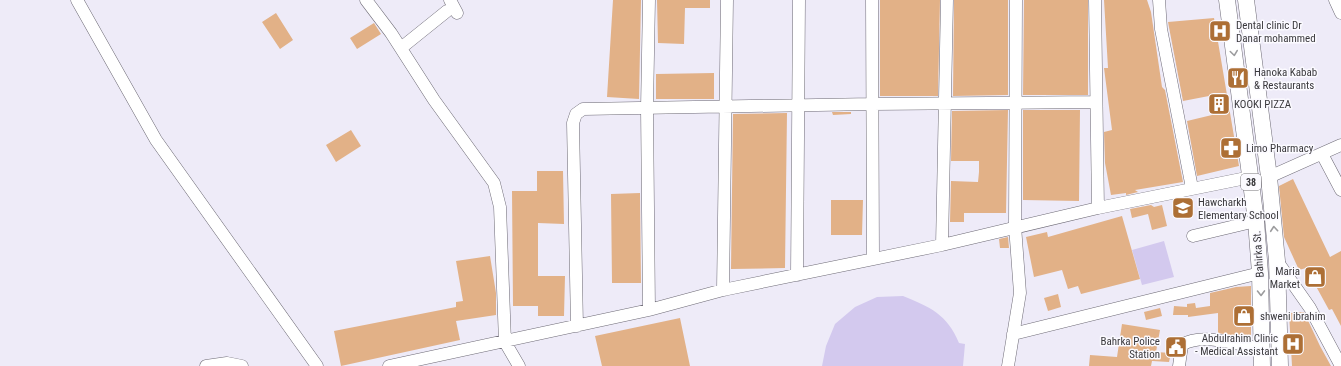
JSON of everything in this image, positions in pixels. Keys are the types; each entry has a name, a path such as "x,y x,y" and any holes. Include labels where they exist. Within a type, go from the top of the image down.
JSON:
{"main road":[{"name":"Bahirka St.","path":"1227,0 1256,221 1260,273 1262,366"},
{"name":"Bahirka St.","path":"1246,0 1269,177 1277,261 1280,366"}],"street":[{"path":"76,0 156,140 317,366"},
{"path":"648,310 647,108 649,0"},
{"path":"723,290 724,106 727,0"},
{"path":"797,275 799,0"},
{"path":"872,0 873,258"},
{"path":"942,245 947,0"},
{"path":"1008,366 1020,293 1015,226 1017,104 1016,0"},
{"path":"1095,0 1098,208"},
{"path":"1159,0 1161,29 1192,188"},
{"path":"1335,0 1341,13"},
{"path":"370,1 434,100 490,176 498,191 500,207 505,342 519,366"},
{"path":"401,48 452,8"},
{"path":"577,326 573,123 576,114 583,108 1096,102"},
{"path":"1269,177 1341,145"},
{"path":"1322,154 1341,190"},
{"path":"389,366 648,310 723,290 942,245 1015,226 1192,188 1251,177"},
{"path":"1193,236 1256,221"},
{"path":"1277,261 1310,308 1341,366"},
{"path":"1014,334 1260,273"},
{"path":"1179,366 1182,345 1189,340 1200,338 1262,349"},
{"path":"206,366 227,363 242,366"}],"shaded area":[{"path":"1164,241 1174,277 1142,285 1132,250"},
{"path":"903,296 937,313 949,325 959,343 965,344 963,366 822,366 826,346 835,324 855,307 877,297"}],"building":[{"path":"613,0 641,0 639,99 607,97"},
{"path":"657,0 710,0 710,8 685,8 684,44 658,43"},
{"path":"880,0 940,0 938,96 880,96"},
{"path":"954,0 1008,0 1008,95 953,96"},
{"path":"1024,0 1088,0 1088,95 1023,95"},
{"path":"1104,0 1147,0 1151,12 1162,87 1165,90 1183,182 1135,190 1138,192 1126,195 1126,193 1111,195 1105,163 1104,132 1112,130 1104,68 1108,68"},
{"path":"276,13 293,40 280,49 262,22"},
{"path":"1214,18 1239,166 1197,176 1187,121 1212,115 1209,96 1183,101 1168,22"},
{"path":"374,23 381,34 357,49 350,38"},
{"path":"714,73 714,99 656,99 656,74"},
{"path":"1008,110 1006,213 964,213 964,222 950,222 951,181 978,182 979,172 979,161 951,161 952,111"},
{"path":"1023,110 1080,110 1079,201 1023,200"},
{"path":"832,112 851,112 851,114 833,115"},
{"path":"787,113 785,268 731,269 733,114"},
{"path":"351,130 361,146 336,162 326,145"},
{"path":"537,171 563,171 564,224 538,223 538,276 565,276 564,316 538,316 538,306 513,306 512,191 537,191"},
{"path":"1293,179 1330,257 1341,251 1341,326 1332,309 1329,310 1306,268 1299,270 1284,237 1279,186"},
{"path":"640,193 641,283 612,283 611,194"},
{"path":"831,200 863,200 862,235 831,235"},
{"path":"1151,205 1154,207 1162,205 1167,226 1152,230 1148,214 1132,218 1130,209"},
{"path":"1122,216 1140,279 1081,294 1078,286 1068,289 1062,270 1034,277 1026,237 1047,232 1048,237"},
{"path":"1008,237 1009,248 1000,248 999,239"},
{"path":"490,256 496,293 496,315 456,321 460,340 341,366 334,331 456,307 456,302 463,301 456,261"},
{"path":"1251,286 1251,339 1218,333 1218,313 1188,317 1188,315 1173,315 1174,306 1187,307 1187,304 1195,303 1196,308 1210,306 1210,293 1236,287"},
{"path":"1058,294 1061,307 1048,311 1044,298"},
{"path":"1160,308 1162,316 1146,320 1144,312"},
{"path":"1304,312 1331,366 1292,366 1289,313"},
{"path":"680,318 690,366 602,366 595,336"},
{"path":"1122,324 1160,330 1156,352 1171,353 1169,362 1152,361 1151,366 1089,366 1090,355 1117,357"}],"place":[{"name":"Dental clinic Dr Danar mohammed","path":"1220,31"},
{"name":"Hanoka Kabab & Restaurants","path":"1238,78"},
{"name":"KOOKI PIZZA","path":"1219,104"},
{"name":"Limo Pharmacy","path":"1231,148"},
{"name":"Hawcharkh Elementary School","path":"1183,208"},
{"name":"Maria Market","path":"1315,277"},
{"name":"shweni ibrahim","path":"1244,316"},
{"name":"Abdulrahim Clinic - Medical Assistant","path":"1293,344"},
{"name":"Bahrka Police Station","path":"1176,347"}]}
